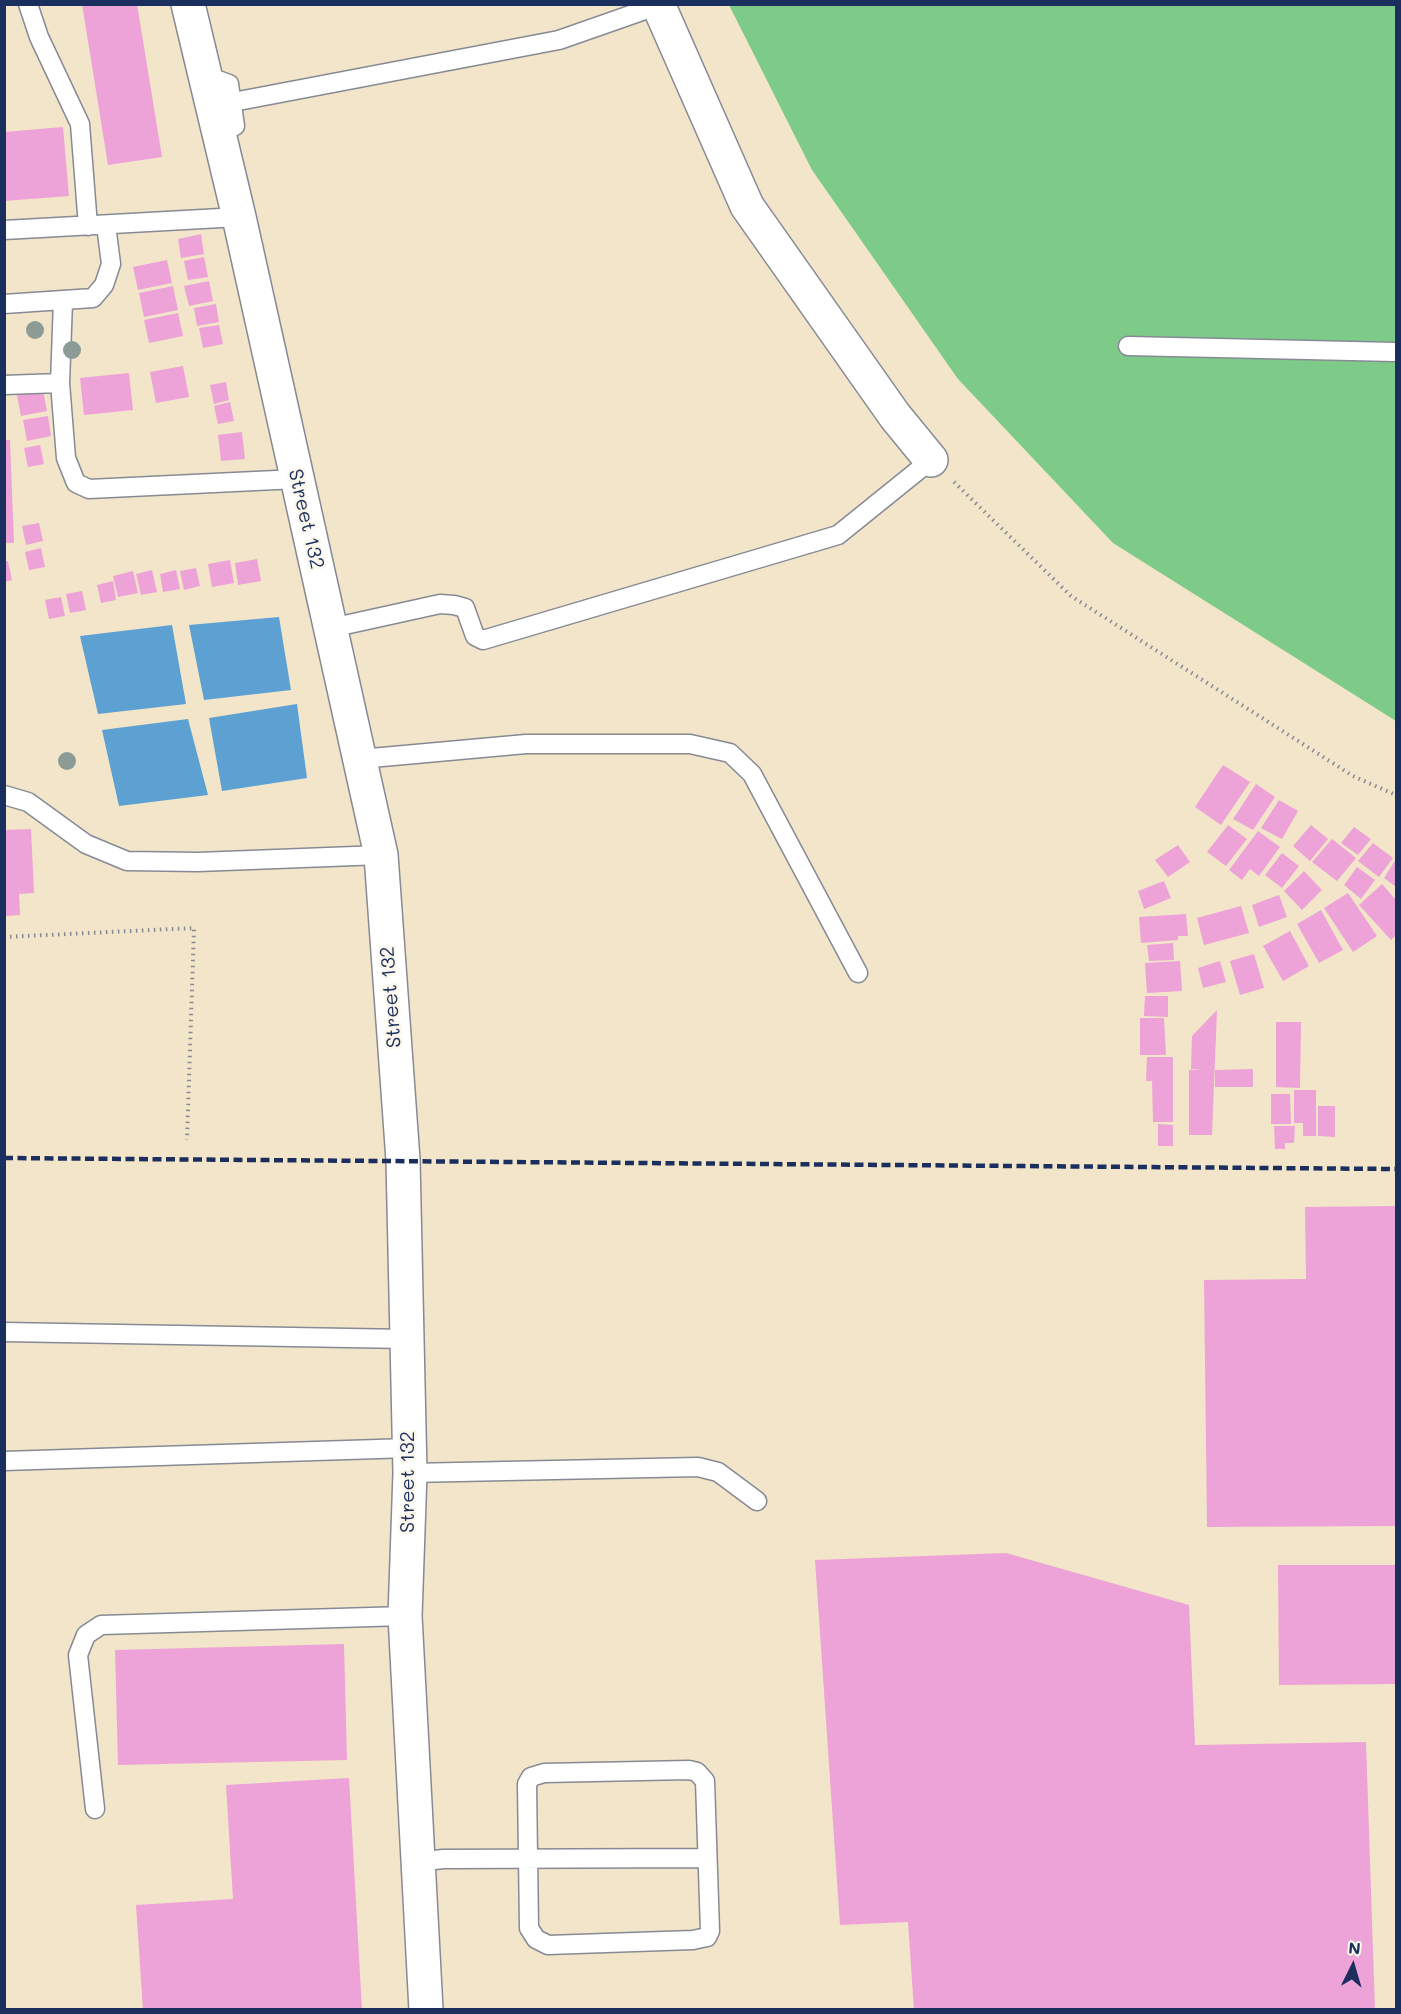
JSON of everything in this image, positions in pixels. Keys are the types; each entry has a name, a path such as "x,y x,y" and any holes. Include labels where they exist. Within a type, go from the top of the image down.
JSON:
{"street":[{"name":"Street 132","path":"188,4 239,217 381,855 403,1160 409,1461 405,1616 426,2010"},
{"path":"659,5 747,206 895,416 931,460"}],"lane":[{"path":"4,304 93,298 104,285 111,264 97,225 80,124 39,37 28,4"},
{"path":"233,102 559,40 659,5"},
{"path":"207,82 218,80 229,84 235,126 218,131"},
{"path":"4,231 239,217"},
{"path":"63,301 60,383 66,458 76,483 89,489 297,479"},
{"path":"1128,346 1396,352"},
{"path":"4,385 60,383"},
{"path":"331,628 440,604 454,605 465,608 476,636 483,640 838,535 931,460"},
{"path":"360,759 526,744 690,744 730,753 752,774 858,973"},
{"path":"4,795 28,802 86,844 127,861 198,862 381,855"},
{"path":"4,1332 407,1339"},
{"path":"4,1461 409,1461 698,1467 718,1472 758,1502"},
{"path":"95,1809 78,1655 86,1635 101,1625 405,1616"},
{"path":"689,1770 697,1772 705,1781 706,1858 710,1931 707,1937 693,1940 548,1945 536,1940 529,1928 527,1784 531,1777 544,1773 689,1770"},
{"path":"417,1862 443,1859 706,1858"}],"path":[{"path":"931,460 1071,596 1353,776 1396,795"},
{"path":"4,937 194,928 187,1140"}],"green space":[{"path":"729,5 1396,5 1396,721 1113,543 958,379 812,170"}],"water":[{"path":"279,617 291,690 204,700 189,625"},
{"path":"172,625 186,704 98,714 80,636"},
{"path":"297,704 307,778 222,791 209,718"},
{"path":"188,719 208,795 119,806 102,730"}],"building":[{"path":"82,4 137,4 162,157 108,165"},
{"path":"63,127 69,196 4,201 4,132"},
{"path":"201,234 204,254 181,258 178,239"},
{"path":"204,257 208,277 188,280 184,261"},
{"path":"167,260 172,283 138,290 133,267"},
{"path":"209,281 213,301 189,306 184,286"},
{"path":"173,286 178,310 144,317 139,293"},
{"path":"216,304 219,322 197,326 194,308"},
{"path":"178,313 183,336 149,343 144,320"},
{"path":"219,325 223,344 203,348 199,328"},
{"path":"183,366 189,397 156,403 150,372"},
{"path":"129,373 133,410 84,415 80,378"},
{"path":"226,382 229,400 214,404 210,385"},
{"path":"43,390 47,411 21,416 17,395"},
{"path":"230,402 234,421 218,424 214,406"},
{"path":"48,416 51,436 27,441 23,420"},
{"path":"242,432 245,459 221,461 218,435"},
{"path":"4,440 10,440 14,543 4,543"},
{"path":"40,445 44,464 28,467 24,448"},
{"path":"39,523 43,541 26,545 22,526"},
{"path":"41,548 45,567 29,570 25,552"},
{"path":"257,559 261,581 238,585 235,563"},
{"path":"230,560 234,583 212,587 208,564"},
{"path":"8,561 12,580 4,582 4,562"},
{"path":"196,568 200,586 184,590 180,571"},
{"path":"152,570 157,592 141,595 136,574"},
{"path":"176,570 180,589 163,592 160,574"},
{"path":"133,571 138,593 118,597 113,576"},
{"path":"113,581 116,600 101,603 97,585"},
{"path":"82,591 86,610 70,613 66,594"},
{"path":"61,597 65,616 49,619 45,600"},
{"path":"1223,765 1250,782 1221,825 1195,807"},
{"path":"1256,784 1275,797 1253,830 1233,819"},
{"path":"1279,800 1298,811 1282,839 1261,828"},
{"path":"1228,825 1247,839 1226,866 1207,852"},
{"path":"1311,825 1328,839 1310,861 1293,846"},
{"path":"1354,827 1371,839 1358,855 1341,843"},
{"path":"31,829 34,893 19,894 20,915 5,916 5,830"},
{"path":"1258,831 1280,847 1259,876 1250,869 1242,880 1229,870"},
{"path":"1332,839 1356,858 1337,881 1312,862"},
{"path":"1373,843 1393,858 1379,877 1358,861"},
{"path":"1178,845 1190,862 1168,877 1155,860"},
{"path":"1282,853 1299,866 1282,888 1265,875"},
{"path":"1396,859 1396,887 1384,878"},
{"path":"1357,867 1375,880 1361,899 1344,885"},
{"path":"1304,871 1322,890 1302,910 1284,891"},
{"path":"1164,881 1171,898 1144,909 1138,891"},
{"path":"1382,884 1396,900 1396,935 1391,940 1359,905"},
{"path":"1348,893 1377,936 1353,952 1324,908"},
{"path":"1279,895 1287,917 1259,927 1252,905"},
{"path":"1241,906 1249,933 1204,945 1197,918"},
{"path":"1321,910 1343,950 1319,963 1297,924"},
{"path":"1186,914 1188,936 1178,936 1178,940 1141,943 1139,917"},
{"path":"1290,931 1309,966 1283,981 1263,946"},
{"path":"1173,943 1174,960 1149,961 1147,945"},
{"path":"1254,954 1264,988 1240,995 1230,961"},
{"path":"1180,961 1182,991 1147,993 1145,963"},
{"path":"1220,961 1226,982 1203,988 1198,968"},
{"path":"1145,996 1168,996 1168,1017 1144,1016"},
{"path":"1217,1010 1212,1135 1189,1135 1189,1070 1204,1069 1191,1069 1192,1036"},
{"path":"1140,1018 1164,1018 1166,1055 1140,1055"},
{"path":"1276,1022 1301,1022 1300,1088 1276,1087"},
{"path":"1147,1057 1173,1057 1173,1122 1153,1122 1152,1081 1146,1081"},
{"path":"1253,1069 1253,1087 1215,1087 1215,1070"},
{"path":"1294,1090 1316,1090 1316,1136 1303,1136 1303,1123 1294,1123"},
{"path":"1271,1094 1290,1094 1291,1124 1271,1124"},
{"path":"1318,1106 1335,1106 1335,1137 1318,1136"},
{"path":"1158,1124 1173,1125 1173,1146 1158,1146"},
{"path":"1274,1126 1295,1126 1294,1143 1285,1143 1285,1149 1275,1149"},
{"path":"1396,1206 1396,1526 1207,1527 1204,1280 1306,1279 1305,1207"},
{"path":"1006,1553 1189,1605 1195,1745 1366,1742 1375,2010 914,2010 908,1922 840,1925 815,1560"},
{"path":"1278,1565 1396,1565 1396,1684 1279,1685"},
{"path":"344,1644 347,1760 118,1765 115,1650"},
{"path":"349,1778 362,2010 143,2010 136,1905 233,1899 226,1785"}],"railway":[{"path":"4,1158 1396,1169"}]}
